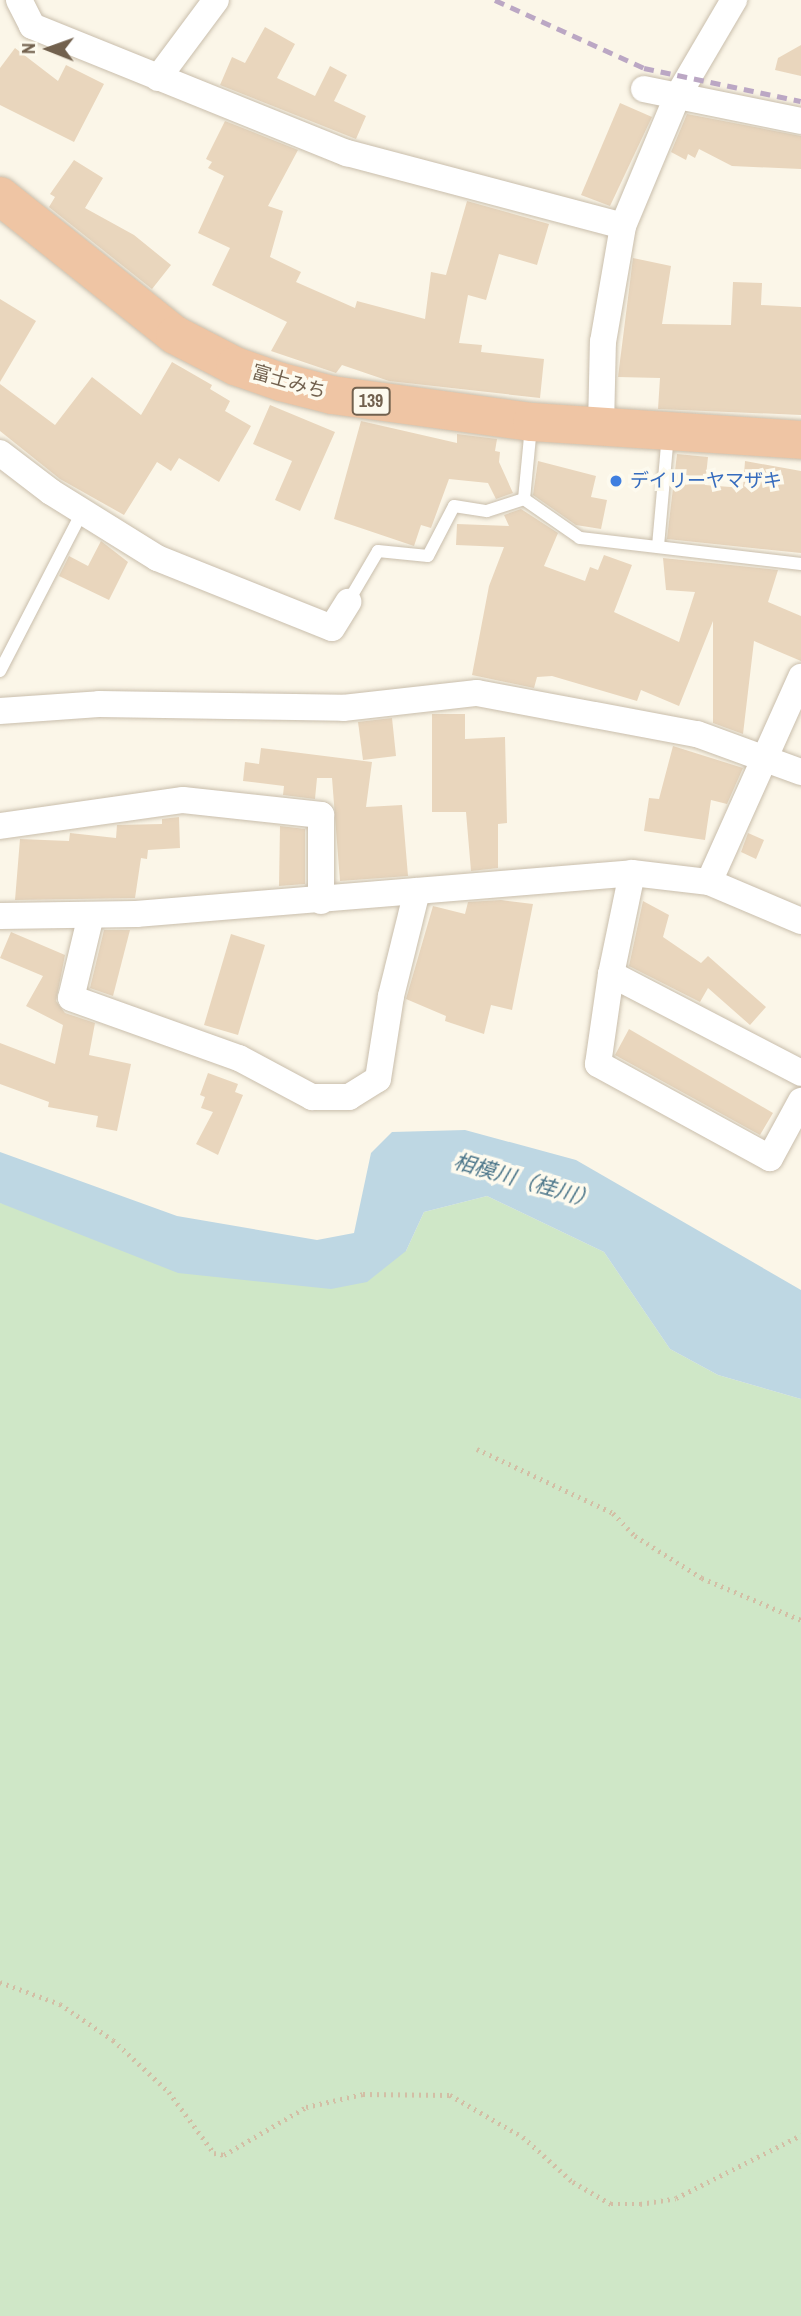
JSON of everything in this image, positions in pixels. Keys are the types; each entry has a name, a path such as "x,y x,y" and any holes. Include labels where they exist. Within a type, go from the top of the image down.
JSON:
{"highway":[{"name":"富士みち","path":"0,196 175,335 235,366 332,395 532,422 801,440"}],"street":[{"path":"19,0 32,26 347,153 623,226"},
{"path":"158,78 216,0"},
{"path":"601,427 603,342 623,226 677,97 734,0"},
{"path":"644,89 801,121"},
{"path":"0,453 82,512 157,558 332,628 348,602"},
{"path":"709,882 769,757 801,677"},
{"path":"0,711 113,704 344,708 477,693 696,734 769,757 801,772"},
{"path":"0,826 183,800 321,815 321,901"},
{"path":"632,873 611,974 598,1064 770,1158 801,1101"},
{"path":"0,916 91,915 321,901 632,873 709,882 801,921"},
{"path":"91,915 71,998 239,1058 312,1097 349,1097 378,1079 391,996 417,891"},
{"path":"611,974 801,1073"}],"lane":[{"path":"524,499 532,422"},
{"path":"658,546 668,431"},
{"path":"524,499 580,538 801,564"},
{"path":"348,602 378,551 428,556 454,506 487,511 524,499"},
{"path":"0,671 82,512"}],"path":[{"path":"477,1449 614,1513 635,1536 702,1577 801,1620"},
{"path":"0,1982 60,2004 113,2040 169,2092 214,2153 224,2155 306,2107 363,2094 450,2095 523,2137 573,2182 601,2198 640,2204 676,2198 801,2134"}],"green space":[{"path":"487,1196 604,1252 670,1349 718,1375 801,1399 801,2316 0,2316 0,1203 406,1251 424,1212"}],"water":[{"name":"相模川（桂川）","path":"465,1130 576,1160 801,1290 801,1399 718,1375 670,1349 604,1252 487,1196 424,1212 406,1251 367,1282 331,1289 178,1273 0,1203 0,1152 177,1216 317,1240 354,1233 371,1153 392,1132"}],"building":[{"path":"265,27 295,44 277,78 315,96 330,66 347,75 334,101 366,116 356,139 220,85 232,57 245,63"},
{"path":"801,45 801,76 775,70 778,58"},
{"path":"15,48 58,81 66,65 104,84 74,142 0,105 0,68"},
{"path":"620,103 652,117 610,206 581,195"},
{"path":"687,114 801,136 801,169 732,166 699,149 695,158 688,154 686,160 671,152"},
{"path":"225,121 298,150 268,206 283,211 270,257 301,272 296,282 355,308 357,301 425,319 431,272 446,275 467,201 549,224 537,265 499,254 486,300 468,295 459,343 482,345 481,352 544,359 540,398 389,381 342,365 336,373 271,351 287,322 212,285 230,248 198,233 224,176 208,168 212,162 206,159"},
{"path":"74,160 103,178 85,208 134,235 171,265 152,289 49,207 55,197 50,194"},
{"path":"633,258 671,266 662,324 731,325 733,282 762,283 761,305 801,307 801,415 658,409 660,378 618,377"},
{"path":"0,299 36,321 0,382"},
{"path":"172,362 212,385 210,389 230,401 225,411 251,426 219,482 179,458 171,471 157,462 124,515 60,479 0,431 0,384 55,425 92,377 141,415"},
{"path":"270,405 335,432 300,511 275,500 292,461 253,444"},
{"path":"361,421 457,443 457,434 497,439 495,451 500,452 499,462 513,493 496,499 488,483 449,479 431,528 421,525 414,546 334,519"},
{"path":"677,454 708,457 705,485 743,488 745,461 801,471 801,553 667,539"},
{"path":"538,461 596,476 591,497 607,500 601,529 576,525 533,495"},
{"path":"521,509 558,533 544,566 585,581 590,567 598,570 604,555 632,565 614,612 679,642 695,592 666,590 663,558 778,570 768,602 801,616 801,661 754,641 743,734 713,723 713,621 679,706 641,690 637,701 552,676 537,677 534,688 472,675 489,586 504,547 456,545 457,524 509,526 504,515"},
{"path":"101,541 128,562 109,600 59,576 69,556 88,566"},
{"path":"432,714 465,714 465,739 505,737 507,823 498,824 498,868 471,871 466,812 432,812"},
{"path":"392,718 396,756 363,760 358,722"},
{"path":"673,746 743,768 727,804 711,800 705,840 644,831 649,798 659,799"},
{"path":"261,748 372,762 366,807 402,805 408,876 340,881 332,778 317,778 315,799 283,795 284,786 243,781 245,762 259,764"},
{"path":"179,817 180,848 148,850 147,859 141,858 135,898 15,900 20,839 69,841 70,833 116,838 117,825 162,824 162,819"},
{"path":"280,826 305,829 305,884 279,886"},
{"path":"748,833 764,840 756,859 741,852"},
{"path":"501,900 533,904 512,1010 491,1005 484,1034 445,1021 446,1016 406,999 433,906 465,914 468,902"},
{"path":"643,901 669,915 663,937 701,963 708,956 766,1007 750,1025 708,988 700,1002 629,966"},
{"path":"104,930 130,930 113,996 90,988"},
{"path":"11,932 65,955 56,1001 65,1013 95,1023 89,1055 131,1064 117,1131 96,1127 98,1116 48,1107 49,1102 0,1084 0,1043 55,1064 63,1025 26,1006 43,976 0,958"},
{"path":"231,934 265,945 238,1035 204,1025"},
{"path":"629,1029 773,1113 760,1135 615,1055"},
{"path":"208,1073 238,1084 235,1092 243,1095 218,1155 196,1144 213,1112 201,1108 205,1097 200,1095"}],"railway":[{"path":"495,0 644,68 801,101"}],"place":[{"name":"デイリーヤマザキ","path":"616,481"}]}
